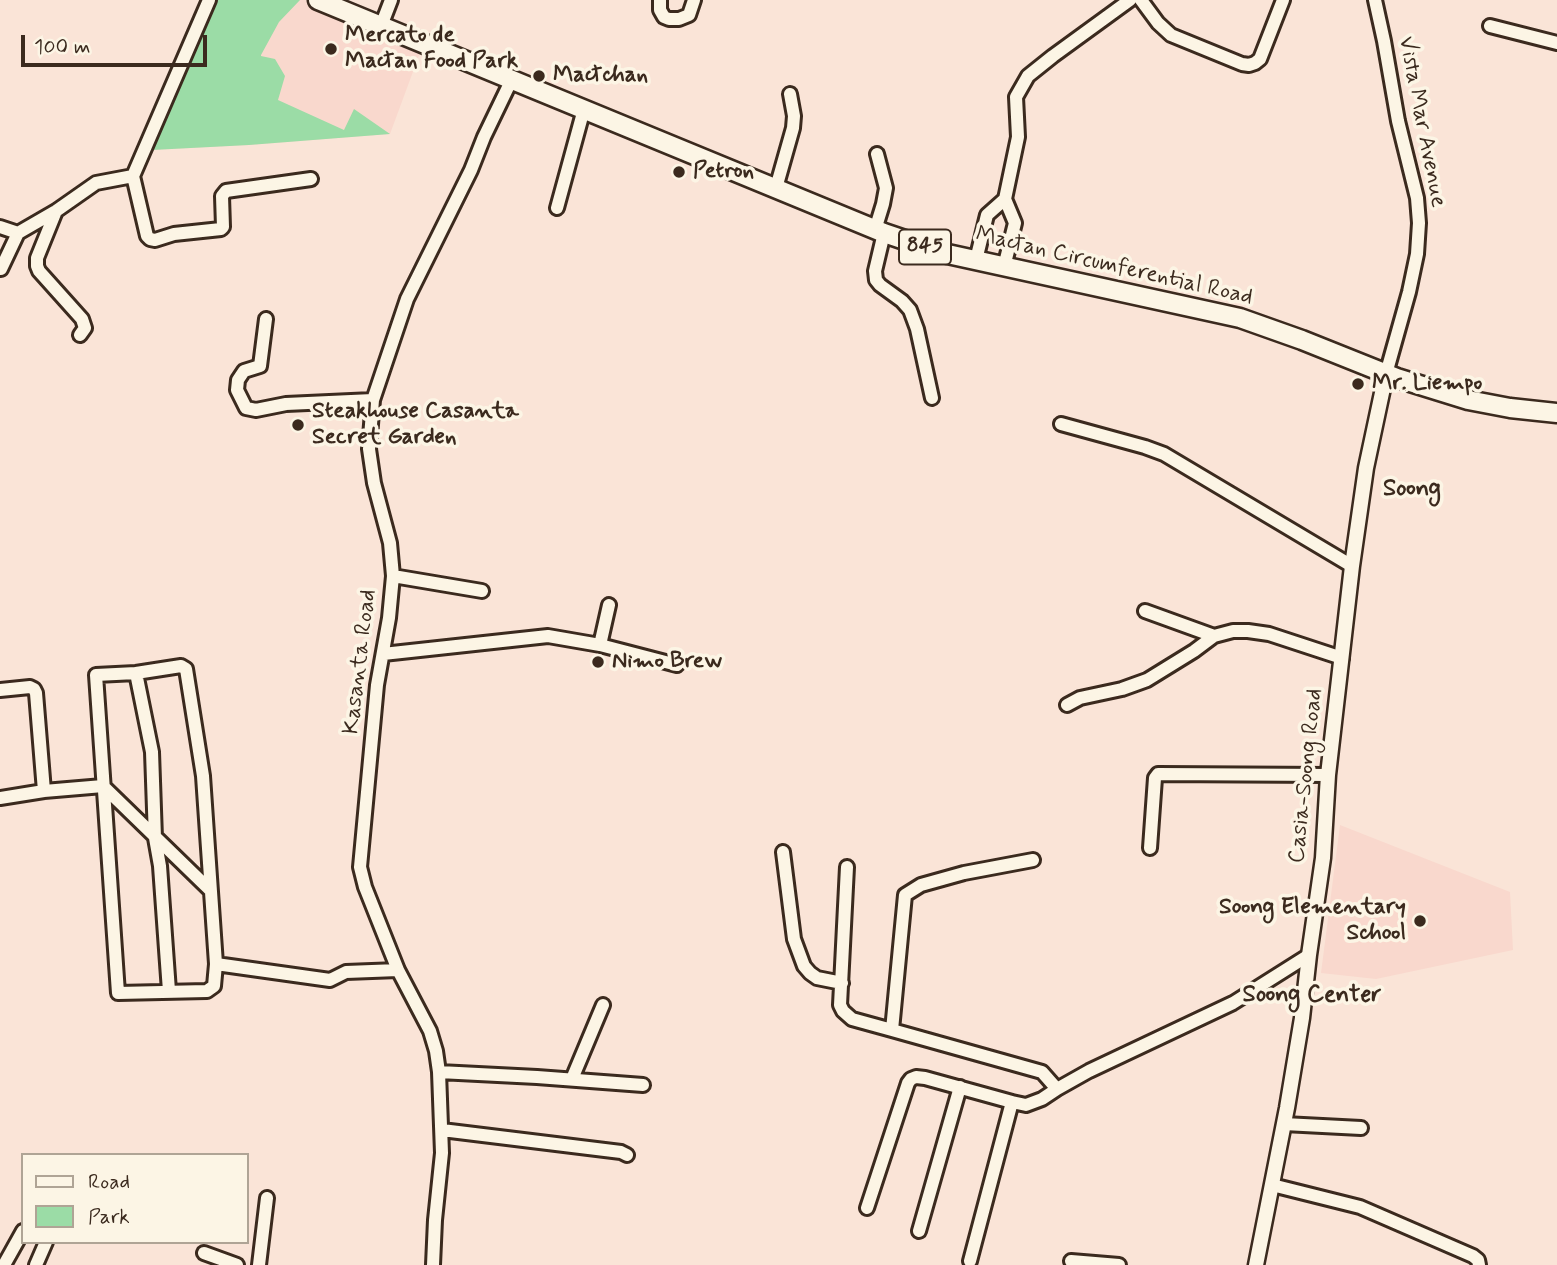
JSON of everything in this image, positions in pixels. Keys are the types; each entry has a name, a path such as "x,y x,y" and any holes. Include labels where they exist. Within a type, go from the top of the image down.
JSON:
{"main road":[{"name":"Mactan Circumferential Road","path":"318,0 879,232 943,253 1240,318 1386,374 1468,400 1557,413"}],"street":[{"path":"209,0 133,176 147,236 155,240 174,234 221,229 222,195 226,191 311,179"},
{"path":"381,26 391,0"},
{"path":"660,0 660,10 664,17 679,19 689,15 694,0"},
{"path":"1004,267 1015,223 1006,199 1018,136 1016,97 1028,76 1130,0"},
{"path":"1141,0 1157,23 1171,35 1249,65 1260,59 1283,0"},
{"name":"Vista Mar Avenue","path":"1375,0 1398,121 1417,198 1419,223 1417,254 1409,292 1386,374"},
{"path":"1490,26 1557,43"},
{"name":"Kasanta Road","path":"433,1265 442,1153 436,1051 430,1031 398,970 365,887 360,867 377,685 393,576 390,544 370,464 369,449 373,400 407,299 471,170 512,79"},
{"path":"776,188 793,128 790,94"},
{"path":"557,208 584,109"},
{"path":"877,154 886,188 879,232 876,280 910,310 917,329 932,398"},
{"path":"0,271 18,233 96,183 133,176"},
{"path":"976,260 987,215 1006,199"},
{"path":"56,211 37,258 37,266 82,319 85,328 80,335"},
{"path":"0,227 18,233"},
{"path":"266,319 260,366 244,371 237,380 237,390 246,408 256,410 318,401 373,400"},
{"name":"Casia-Soong Road","path":"1256,1265 1302,1018 1323,858 1328,775 1352,566 1366,468 1386,374"},
{"path":"1061,425 1164,454 1352,566"},
{"path":"393,576 482,591"},
{"path":"600,645 609,605"},
{"path":"1144,611 1214,636"},
{"path":"1067,705 1080,698 1122,689 1147,680 1214,636 1233,631 1269,634 1342,658"},
{"path":"383,654 548,635 600,645 677,666"},
{"path":"181,666 186,669 203,776 216,964 214,986 207,991 118,993 103,786 96,675 136,673 181,666"},
{"path":"136,673 152,752 155,838 160,866 169,991"},
{"path":"0,690 30,687 36,693 44,792"},
{"path":"1150,848 1155,778 1158,774 1328,775"},
{"path":"0,798 103,786"},
{"path":"103,786 210,890"},
{"path":"783,852 794,939 804,966 817,978 842,983"},
{"path":"892,1030 905,895 921,885 964,873 1033,860"},
{"path":"847,867 840,1005 852,1020 1042,1072 1057,1089"},
{"path":"867,1209 911,1079 925,1078 1026,1105 1042,1099 1089,1071 1233,1003 1309,955"},
{"path":"216,964 330,980 346,972 398,970"},
{"path":"572,1079 603,1004"},
{"path":"439,1072 643,1085"},
{"path":"919,1231 960,1087"},
{"path":"970,1261 1012,1102"},
{"path":"1284,1124 1362,1128"},
{"path":"442,1130 621,1152 627,1155"},
{"path":"1272,1185 1360,1207 1473,1256 1479,1265"},
{"path":"259,1265 267,1198"},
{"path":"4,1265 21,1235"},
{"path":"36,1265 45,1244"},
{"path":"204,1253 237,1265"},
{"path":"1071,1261 1119,1265"}],"shaded area":[{"path":"214,0 305,0 421,50 390,134 152,150"},
{"name":"Soong Elementary School","path":"1340,825 1510,892 1513,950 1376,979 1321,973"}],"green space":[{"path":"214,0 300,0 279,22 261,55 275,59 285,76 278,100 344,130 354,109 390,134 152,150"}],"place":[{"name":"Mercato de Mactan Food Park","path":"331,49"},
{"name":"Mactchan","path":"539,76"},
{"name":"Petron","path":"679,172"},
{"name":"Mr. Liempo","path":"1358,384"},
{"name":"Steakhouse Casanta Secret Garden","path":"298,425"},
{"name":"Nimo Brew","path":"598,662"},
{"name":"Soong Elementary School","path":"1420,921"}],"district":[{"name":"Soong","path":"1412,490"},
{"name":"Soong Center","path":"1312,996"}]}
